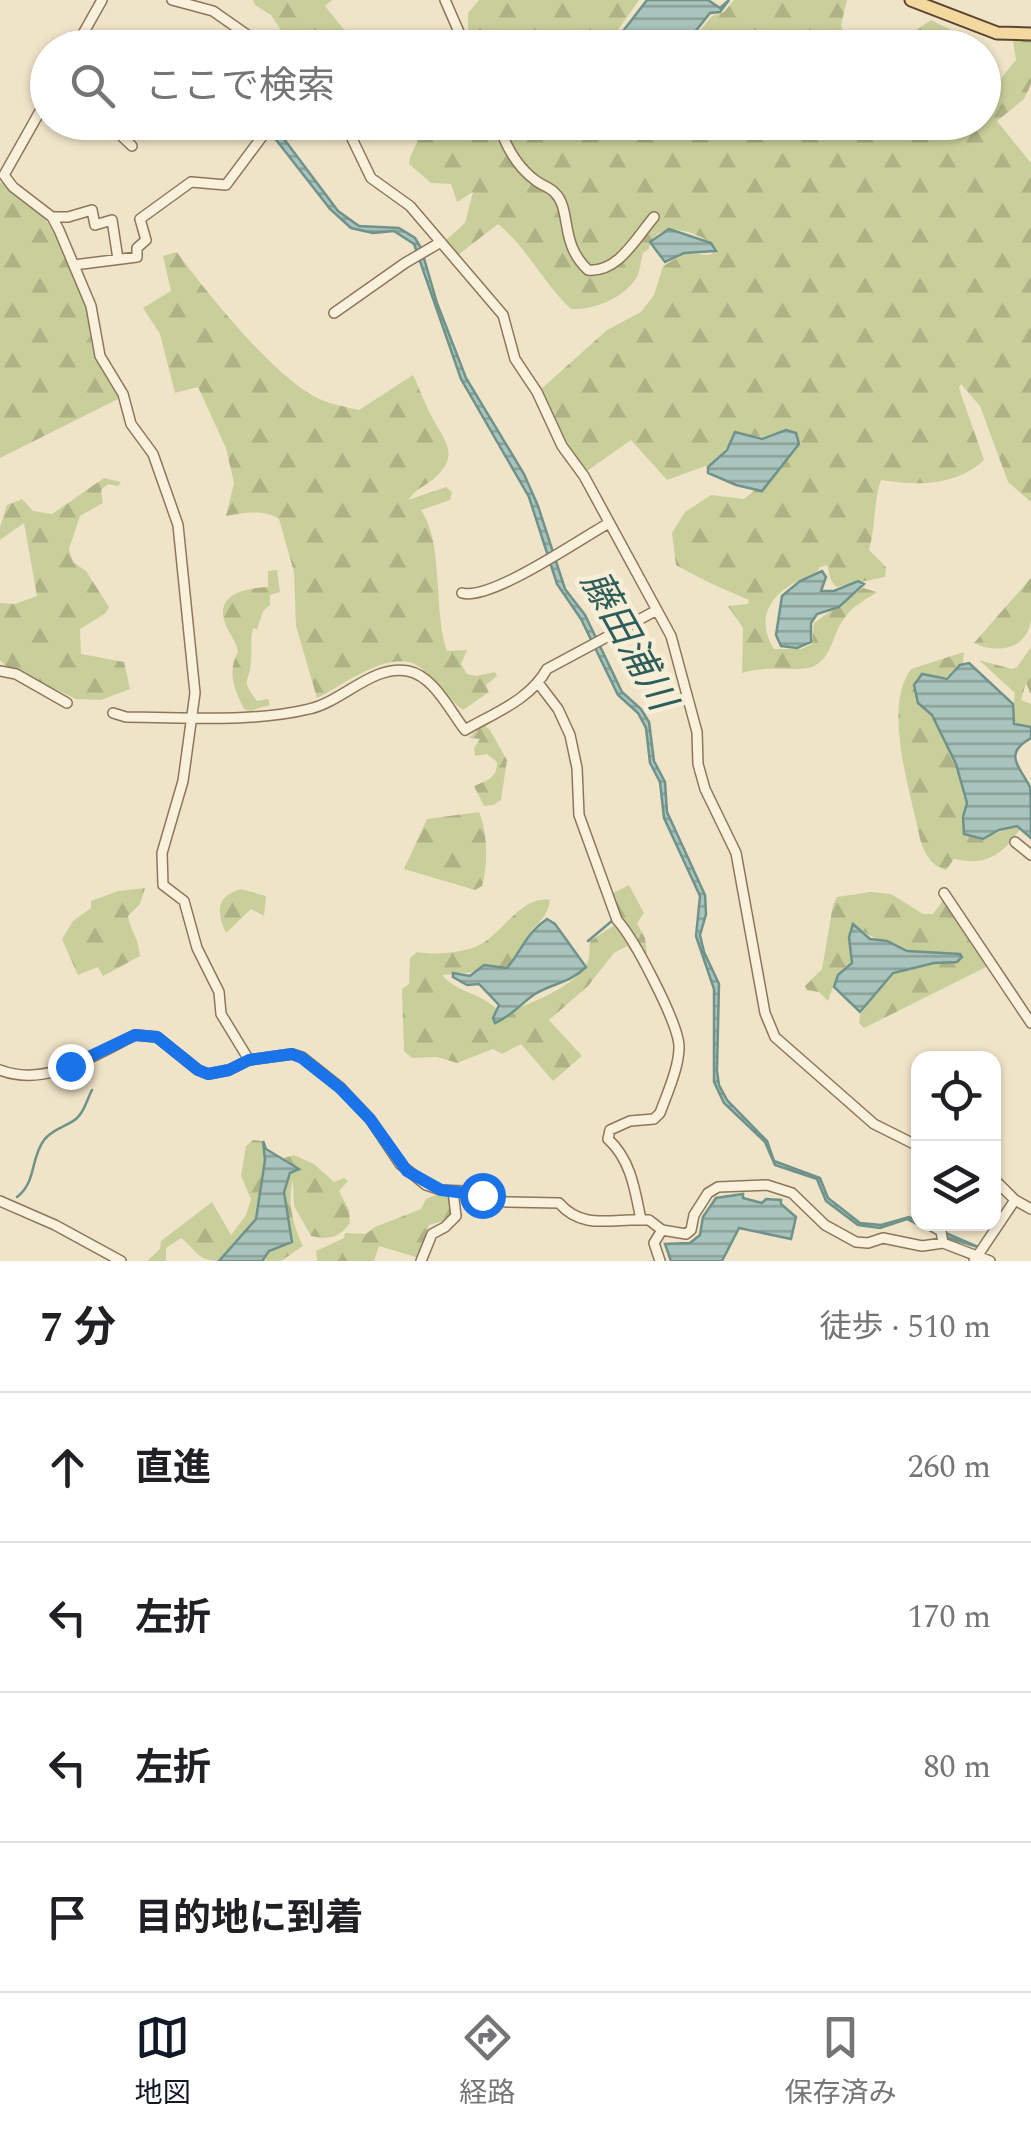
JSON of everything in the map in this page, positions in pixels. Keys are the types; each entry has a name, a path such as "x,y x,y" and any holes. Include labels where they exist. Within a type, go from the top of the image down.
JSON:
{"main road":[{"path":"912,0 989,30"},
{"path":"1001,33 1031,34"}],"street":[{"path":"85,30 102,0"},
{"path":"172,0 214,11 241,30"},
{"path":"445,0 458,30"},
{"path":"30,128 2,175 52,217 90,306 100,356 123,394 131,424 153,454 178,526 195,694 183,781 162,853 163,884 184,901 197,948 218,992 221,1014 249,1060"},
{"path":"126,140 132,146"},
{"path":"74,265 137,257 137,248 146,240 140,220 190,182 226,185 260,140"},
{"path":"353,140 371,178 410,206 503,315 515,359 671,636 688,693 705,789 736,853 769,1025 775,1037 874,1124 911,1142"},
{"path":"504,140 524,172 555,192 570,248 588,270 601,271 616,263 654,217"},
{"path":"52,217 92,210 95,225 112,220 118,260"},
{"path":"334,313 441,242"},
{"path":"462,593 496,589 610,523"},
{"path":"113,713 225,718 310,709 381,674 406,670 434,688 465,730 539,684 547,670 657,610"},
{"path":"0,670 16,674 67,702"},
{"path":"539,684 558,708 570,736 577,768 579,815 617,920 640,954 680,1048 660,1112 654,1119 614,1126 609,1131 608,1139 620,1150 633,1182 641,1220"},
{"path":"1015,842 1031,855"},
{"path":"944,893 1031,1023"},
{"path":"0,1070 16,1076 59,1071 135,1035 157,1037 208,1074 229,1070 249,1060 292,1054 340,1088 370,1119 407,1171 426,1184 453,1192 506,1202 559,1203 566,1211 600,1224 649,1220 662,1230 686,1234 701,1202 718,1187 754,1185 792,1193 826,1225 856,1242 883,1238 922,1246 942,1237"},
{"path":"1001,1186 1015,1200 1031,1208"},
{"path":"422,1261 432,1234 456,1216 453,1192"},
{"path":"976,1258 1015,1200"},
{"path":"0,1201 121,1261"},
{"path":"660,1261 654,1243 662,1230"},
{"path":"936,1231 976,1258 990,1261"}],"green space":[{"path":"253,0 332,0 325,6 344,30 281,30 271,15"},
{"path":"479,0 639,0 618,30 468,30 468,13"},
{"path":"734,0 847,0 843,30 701,30 712,16 724,12"},
{"path":"931,20 951,30 915,30"},
{"path":"1031,38 1031,84 1024,99 1001,118 1001,78 1016,60 1013,41"},
{"path":"1001,126 1031,163 1031,502 1008,482 980,406 961,384 959,388 984,460 961,475 936,482 881,480 869,550 886,567 885,577 836,587 827,565 820,567 816,574 791,585 773,601 768,611 767,635 774,649 801,649 812,644 814,623 863,588 877,592 849,612 819,663 806,668 742,673 743,628 728,606 748,604 749,600 676,565 672,533 685,512 711,495 744,499 760,486 787,431 770,437 738,435 711,464 667,480 631,440 587,471 565,444 540,390 607,330 641,312 654,295 663,266 686,253 710,255 717,249 701,237 680,230 660,233 643,253 637,277 624,291 598,305 571,309 498,224 458,255 445,241 465,223 473,192 457,202 451,184 431,183 409,164 418,140 1001,140"},
{"path":"0,182 31,203 55,234 85,306 96,359 118,399 0,458"},
{"path":"177,252 264,356 322,400 359,410 413,375 449,453 438,475 408,500 446,487 452,492 450,500 421,510 433,540 447,651 467,650 461,664 467,674 495,672 497,676 486,685 489,692 463,710 424,670 407,662 380,665 317,698 296,626 294,572 279,519 260,513 226,516 234,483 226,448 198,387 175,393 160,334 143,308 171,291 163,256"},
{"path":"104,478 121,482 118,486 108,484 101,490 103,503 80,516 69,549 73,562 86,571 109,607 80,629 81,654 124,662 130,689 101,700 76,699 7,667 0,660 0,603 15,604 37,596 24,523 0,540 0,527 7,505 22,499 33,511 52,514"},
{"path":"277,570 280,592 270,595 270,605 263,611 257,630 253,628 247,681 257,701 268,699 270,705 250,711 244,709 235,687 232,674 238,652 223,609 226,601 240,592 268,587 268,571"},
{"path":"1031,578 1031,620 1024,638 1001,648 974,643"},
{"path":"1031,647 1031,695 1026,683 1021,700 1031,704 1031,726 1018,726 1012,717 1015,693 979,660 1012,669"},
{"path":"964,652 963,663 949,675 923,673 914,685 918,704 932,716 955,762 967,802 964,834 982,840 1013,826 1020,829 992,857 975,861 954,859 946,870 929,858 920,839 901,751 899,706 911,669"},
{"path":"483,724 507,760 501,800 484,806 474,786 493,775 497,762 487,754 475,756 474,748 480,739 469,738"},
{"path":"479,812 486,849 482,886 475,890 404,869 427,819"},
{"path":"629,885 644,913 637,923 645,938 647,954 632,952 627,946 614,953 588,986 549,1020 582,1056 553,1081 521,1044 502,1054 493,1049 457,1063 437,1057 412,1058 404,1051 402,989 409,984 410,958 417,952 446,953 475,947 529,904 550,900 545,915 513,962 490,970 442,975 487,1001 501,1014 552,993 576,977 589,957 590,941 622,920 613,893"},
{"path":"145,888 140,904 128,916 140,956 103,976 98,967 78,975 62,939 73,921 91,908 91,901 118,891"},
{"path":"241,889 266,896 264,916 251,909 226,933 220,906 227,896"},
{"path":"871,892 891,894 923,914 933,914 944,899 990,965 864,1028 859,1023 860,1015 891,974 933,962 957,962 962,957 904,950 853,924 849,932 852,963 836,978 828,1001 819,992 807,990 805,986 822,969 837,897"},
{"path":"253,1140 262,1141 265,1160 256,1219 220,1261 201,1257 181,1238 166,1248 166,1261 147,1261 160,1249 161,1241 212,1202 231,1235 246,1215 251,1199 241,1176 246,1146"},
{"path":"294,1155 314,1164 334,1182 344,1178 348,1181 339,1191 349,1210 350,1223 333,1237 311,1236 294,1206 293,1180 292,1213 303,1246 281,1261 262,1261 268,1251 292,1242 285,1192 291,1175 298,1169 284,1158"},
{"path":"441,1193 452,1195 455,1206 449,1219 429,1225 419,1258 379,1246 374,1261 317,1261 316,1251 344,1238 345,1233 366,1234 421,1209 426,1199"}],"water":[{"path":"647,0 708,0 720,8 729,0 720,12 710,13 696,30 624,30"},
{"path":"276,140 285,140 338,211 359,226 399,228 415,238 466,378 524,474 565,589 585,615 622,692 649,722 654,761 665,782 667,812 705,895 706,914 700,935 719,984 717,1071 727,1100 767,1141 774,1161 820,1178 828,1198 860,1223 881,1225 909,1217 911,1221 880,1228 858,1225 826,1201 817,1179 775,1165 765,1142 724,1103 714,1082 714,989 696,936 700,896 664,818 660,782 650,763 646,728 638,713 618,695 581,619 557,584 529,497 461,379 414,244 394,231 373,233 351,228 330,209"},
{"path":"669,229 711,243 716,251 684,253 665,262 650,242"},
{"path":"786,430 796,433 799,444 762,491 708,473 708,467 727,450 735,432 762,439"},
{"path":"822,571 826,577 821,591 834,591 858,581 864,584 839,607 817,614 811,623 811,642 797,648 781,646 776,635 782,596 800,581"},
{"path":"969,663 1013,704 1014,724 1031,727 1031,738 1015,755 1030,787 1031,838 1017,826 983,839 964,834 967,803 956,764 932,715 918,703 914,685 922,674 947,679 960,665"},
{"path":"547,919 555,924 586,967 535,994 495,1023 493,1018 499,1005 479,984 467,985 453,977 453,973 470,976 484,965 507,968 530,935"},
{"path":"853,924 870,939 887,941 907,951 962,957 957,962 893,973 860,1012 834,987 838,975 852,963 849,937"},
{"path":"263,1141 266,1149 299,1169 290,1173 284,1192 292,1242 269,1251 262,1261 219,1261 256,1219 265,1160"},
{"path":"743,1194 743,1198 762,1203 766,1199 781,1200 796,1217 791,1239 739,1228 722,1261 671,1261 665,1244 690,1243 700,1235 703,1217 716,1198"},
{"path":"931,1231 941,1231 978,1247"}],"waterway":[{"path":"588,941 613,920"},
{"path":"17,1197 28,1184 44,1140 80,1115 92,1090"}],"route":[{"path":"70,1066 135,1035 157,1037 208,1074 229,1070 249,1060 292,1054 340,1088 370,1119 407,1171 441,1190 482,1195"}],"water label":[{"name":"藤田浦川","path":"629,640"}]}
